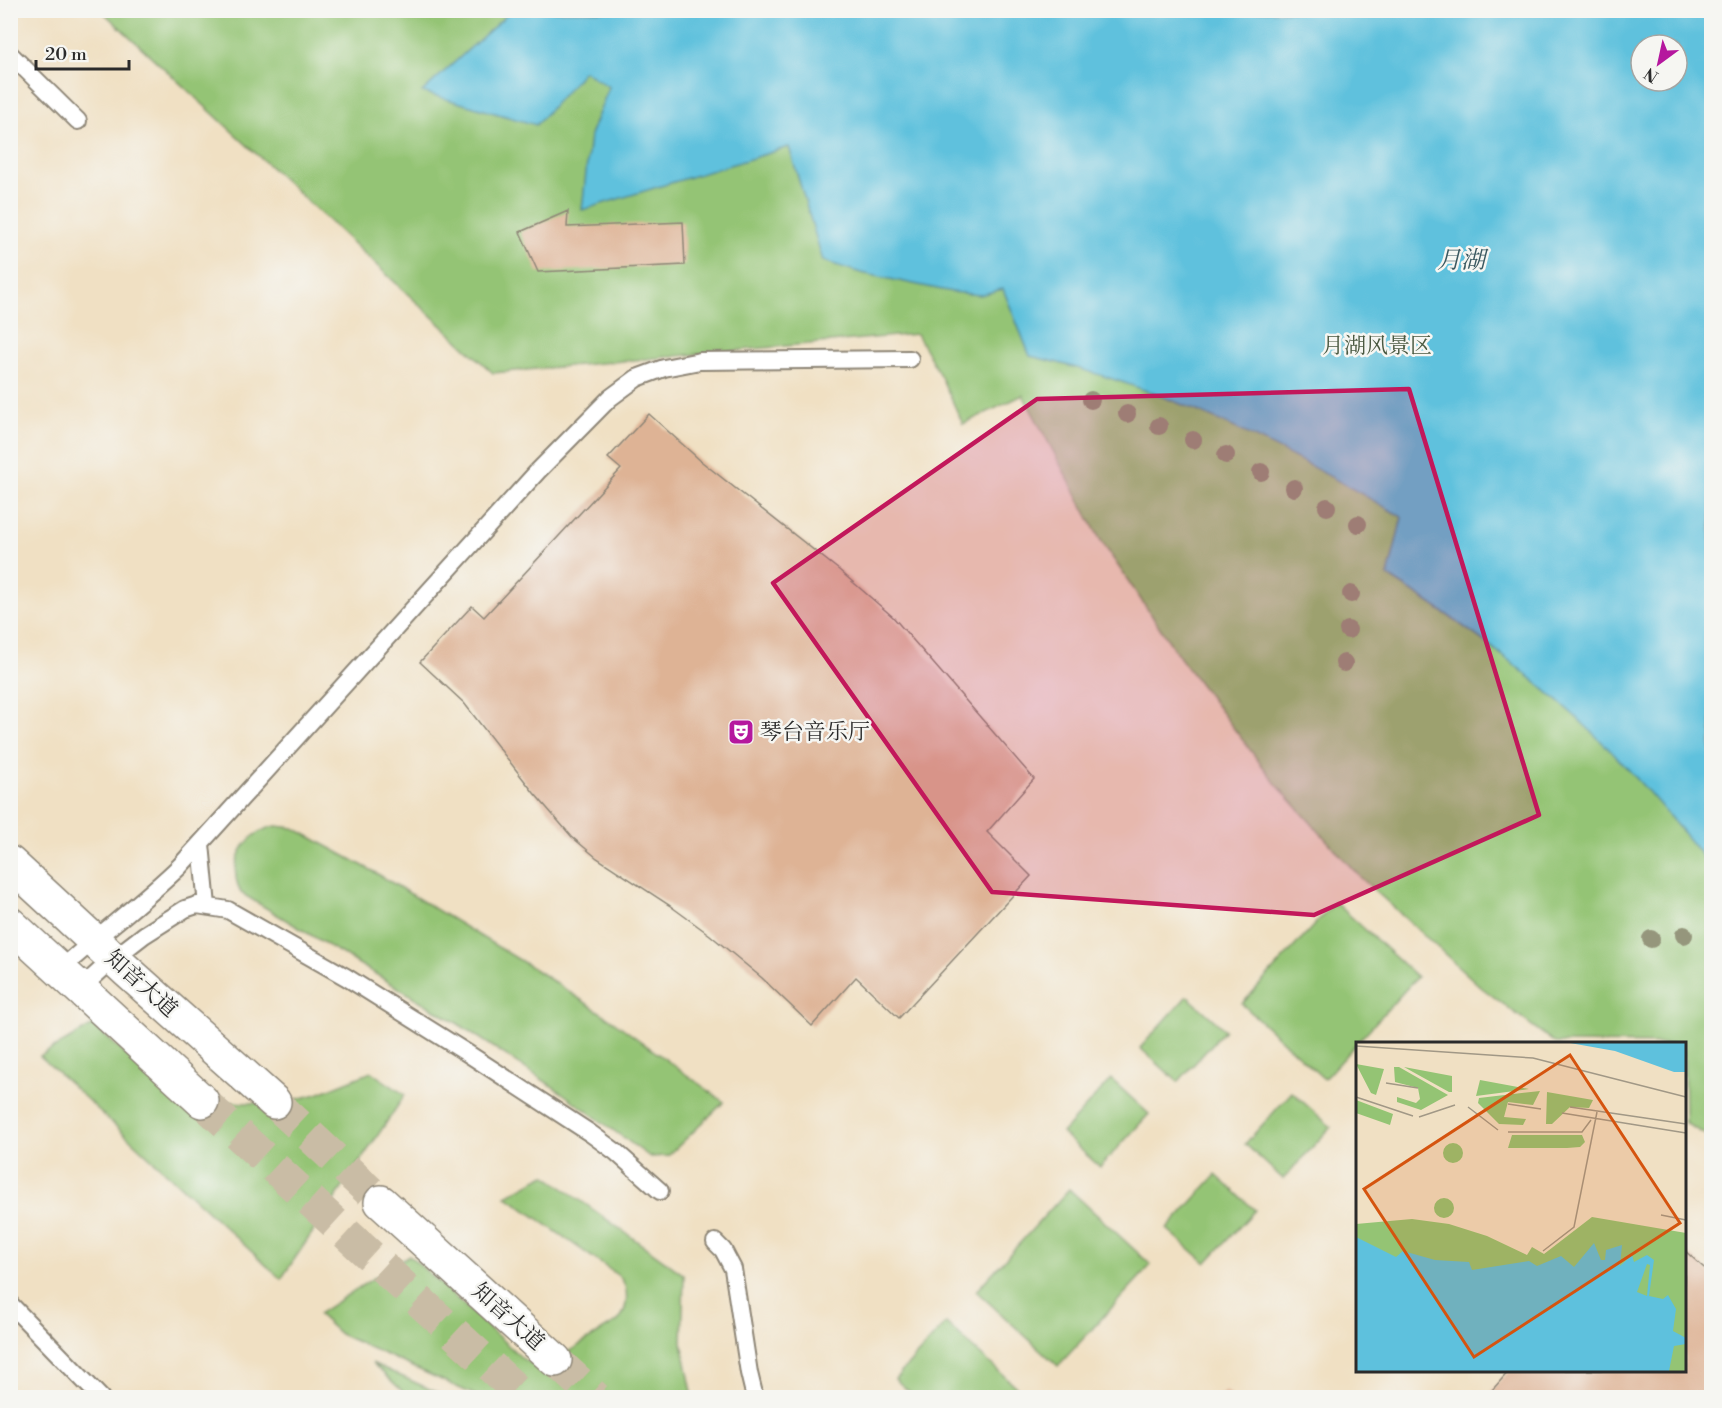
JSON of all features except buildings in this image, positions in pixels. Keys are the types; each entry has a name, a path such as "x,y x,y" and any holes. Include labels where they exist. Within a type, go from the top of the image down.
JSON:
{"main road":[{"name":"知音大道","path":"10,864 274,1102"},
{"name":"知音大道","path":"10,924 202,1101"},
{"name":"知音大道","path":"381,1202 555,1360"}],"lane":[{"path":"10,54 78,121"},
{"path":"70,979 103,949 201,844 538,471 610,398 637,378 664,368 699,361 910,359"},
{"path":"201,844 207,906"},
{"path":"70,979 103,949 144,935 185,909 197,905 228,910 346,977 468,1053 608,1146 660,1191"},
{"path":"715,1242 733,1269 755,1398"},
{"path":"10,1304 101,1398"}],"highlighted area":[{"path":"1409,389 1539,815 1314,915 992,892 773,583 1037,399"}],"green space":[{"name":"月湖风景区","path":"102,11 1711,11 1711,1138 1686,1124 1686,1042 1554,1042 1482,988 1359,876 1276,784 1181,659 1100,539 1023,395 963,424 917,334 493,373"},
{"path":"276,826 294,828 376,873 536,970 609,1018 724,1102 668,1156 650,1157 558,1090 460,1025 241,893 236,871 241,850 255,835"},
{"path":"1335,902 1417,977 1324,1079 1242,1004"},
{"path":"1187,996 1225,1030 1178,1082 1140,1048"},
{"path":"93,1025 161,1083 202,1101 250,1103 294,1100 317,1094 371,1072 405,1095 281,1279 40,1056"},
{"path":"1111,1079 1149,1114 1100,1167 1062,1133"},
{"path":"1292,1092 1331,1127 1283,1179 1245,1144"},
{"path":"545,1175 684,1275 682,1343 693,1397 479,1397 340,1334 318,1314 409,1255 523,1359 535,1365 547,1365 618,1321 626,1305 626,1293 620,1277 506,1196"},
{"path":"1216,1175 1255,1210 1206,1263 1167,1229"},
{"path":"1069,1189 1151,1265 1058,1366 976,1291"},
{"path":"946,1323 1027,1397 915,1397 895,1379"},
{"path":"372,1363 447,1397 409,1397"}],"water":[{"name":"月湖","path":"511,11 1711,11 1711,867 1630,772 1577,718 1486,643 1438,608 1388,576 1402,517 1267,443 1176,402 1129,384 1030,356 1003,289 980,295 952,292 861,273 823,261 789,147 582,210 590,135 609,87 584,71 536,125 422,92"}],"tunnel":[{"path":"202,1101 525,1398"},
{"path":"274,1102 381,1202"},
{"path":"555,1360 596,1398"}],"place":[{"name":"琴台音乐厅","path":"741,732"}]}
